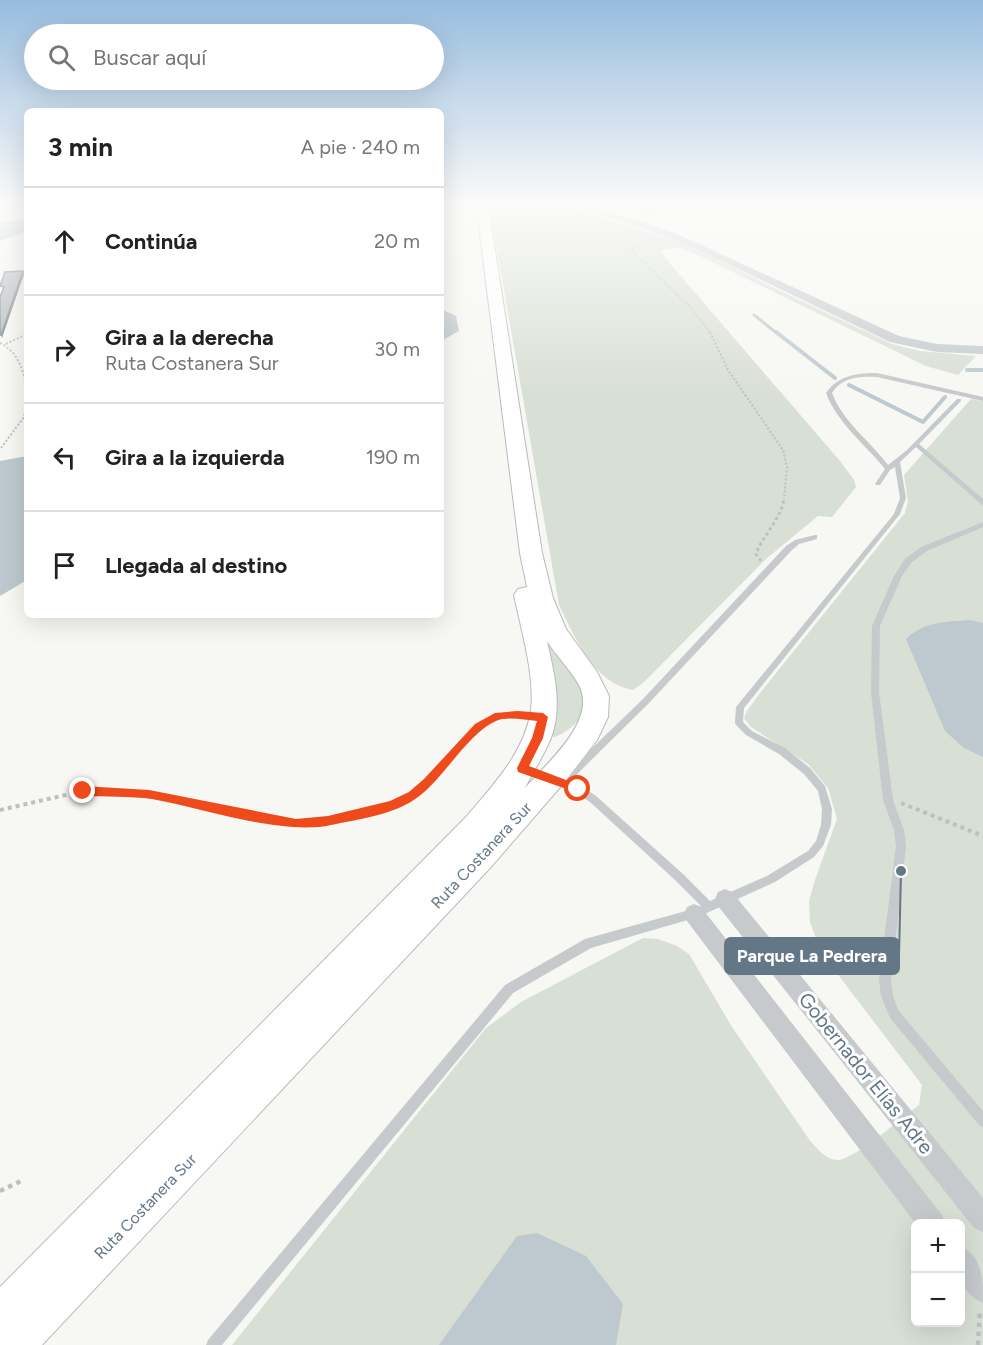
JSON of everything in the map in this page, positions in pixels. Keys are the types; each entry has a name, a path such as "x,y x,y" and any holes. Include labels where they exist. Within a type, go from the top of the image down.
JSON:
{"main road":[{"name":"Ruta Costanera Sur","path":"12,1345 479,858 542,775 537,738 543,717 544,686 519,556 483,267"},
{"name":"Ruta Costanera Sur","path":"0,1318 471,833 581,742 594,720 597,706 596,694 589,680 560,642 548,619 539,592 531,553 491,267"}],"street":[{"path":"743,267 895,339 929,347 983,350"},
{"path":"709,907 929,1219"},
{"name":"Gobernador Elías Adre","path":"709,907 983,1220"},
{"path":"965,1266 982,1288"}],"lane":[{"path":"888,469 875,450 838,412 829,393 832,388 849,378 862,374 878,375 983,399"},
{"path":"878,484 888,469 959,400"},
{"path":"916,444 983,503"},
{"path":"213,1345 508,988 589,942 709,907 771,879 810,854 820,843 826,825 827,808 822,789 807,771 782,751 749,733 739,723 738,715 740,707 897,514 903,498 897,462"},
{"path":"983,524 924,549 908,561 898,576 876,626 875,692 888,800 899,831 901,846 885,980 887,996 894,1014 983,1121"},
{"path":"542,775 645,702 789,548 797,542 815,537"},
{"path":"542,775 578,789 593,799 679,876 709,907"}],"path":[{"path":"648,267 692,309 714,338 728,370 783,450 787,467 783,507 760,543 756,554 768,570"},
{"path":"0,343 6,344 24,335"},
{"path":"6,344 24,371"},
{"path":"1,448 24,417"},
{"path":"0,810 83,791 149,794 296,824 328,821 392,806 412,795 428,783 478,727 495,717 543,717"},
{"path":"888,800 911,806 983,836"},
{"path":"0,1191 23,1180"},
{"path":"978,1345 982,1288"}],"shaded area":[{"path":"487,267 489,267 535,587 549,628 588,686 592,701 576,723 555,737 545,734 555,709 548,642 531,581"},
{"path":"500,267 673,267 840,461 854,480 856,487 832,517 818,516 767,558 643,683 633,690 619,686 596,668 579,644 559,605"},
{"path":"722,267 733,267 892,344 920,351 976,356 958,375 926,366"},
{"path":"444,310 456,316 459,331 444,339"},
{"path":"971,399 983,401 983,1345 232,1345 486,1028 521,1002 643,938 658,939 677,946 689,954 732,1027 811,1142 826,1156 837,1160 845,1158 878,1137 919,1105 922,1085 836,972 818,944 810,922 809,901 837,819 828,788 808,764 751,727 744,718 760,693 905,513 908,501 904,475"},
{"path":"24,457 24,582 0,596 0,461"},
{"path":"970,620 983,623 983,757 964,748 945,731 906,639 928,626"},
{"path":"537,1233 586,1256 623,1304 616,1345 439,1345 517,1236"}],"building":[{"path":"23,271 0,335 0,297 4,287 0,286 5,272"}],"waterway":[{"path":"754,315 778,334"},
{"path":"776,332 835,378"},
{"path":"967,370 983,370"},
{"path":"849,385 923,422 945,397"}],"place":[{"name":"Parque La Pedrera","path":"901,871"}],"route":[{"path":"83,791 149,794 296,824 328,821 392,806 412,795 428,783 478,727 495,717 518,715 543,717 537,738 522,768 578,789"}]}
